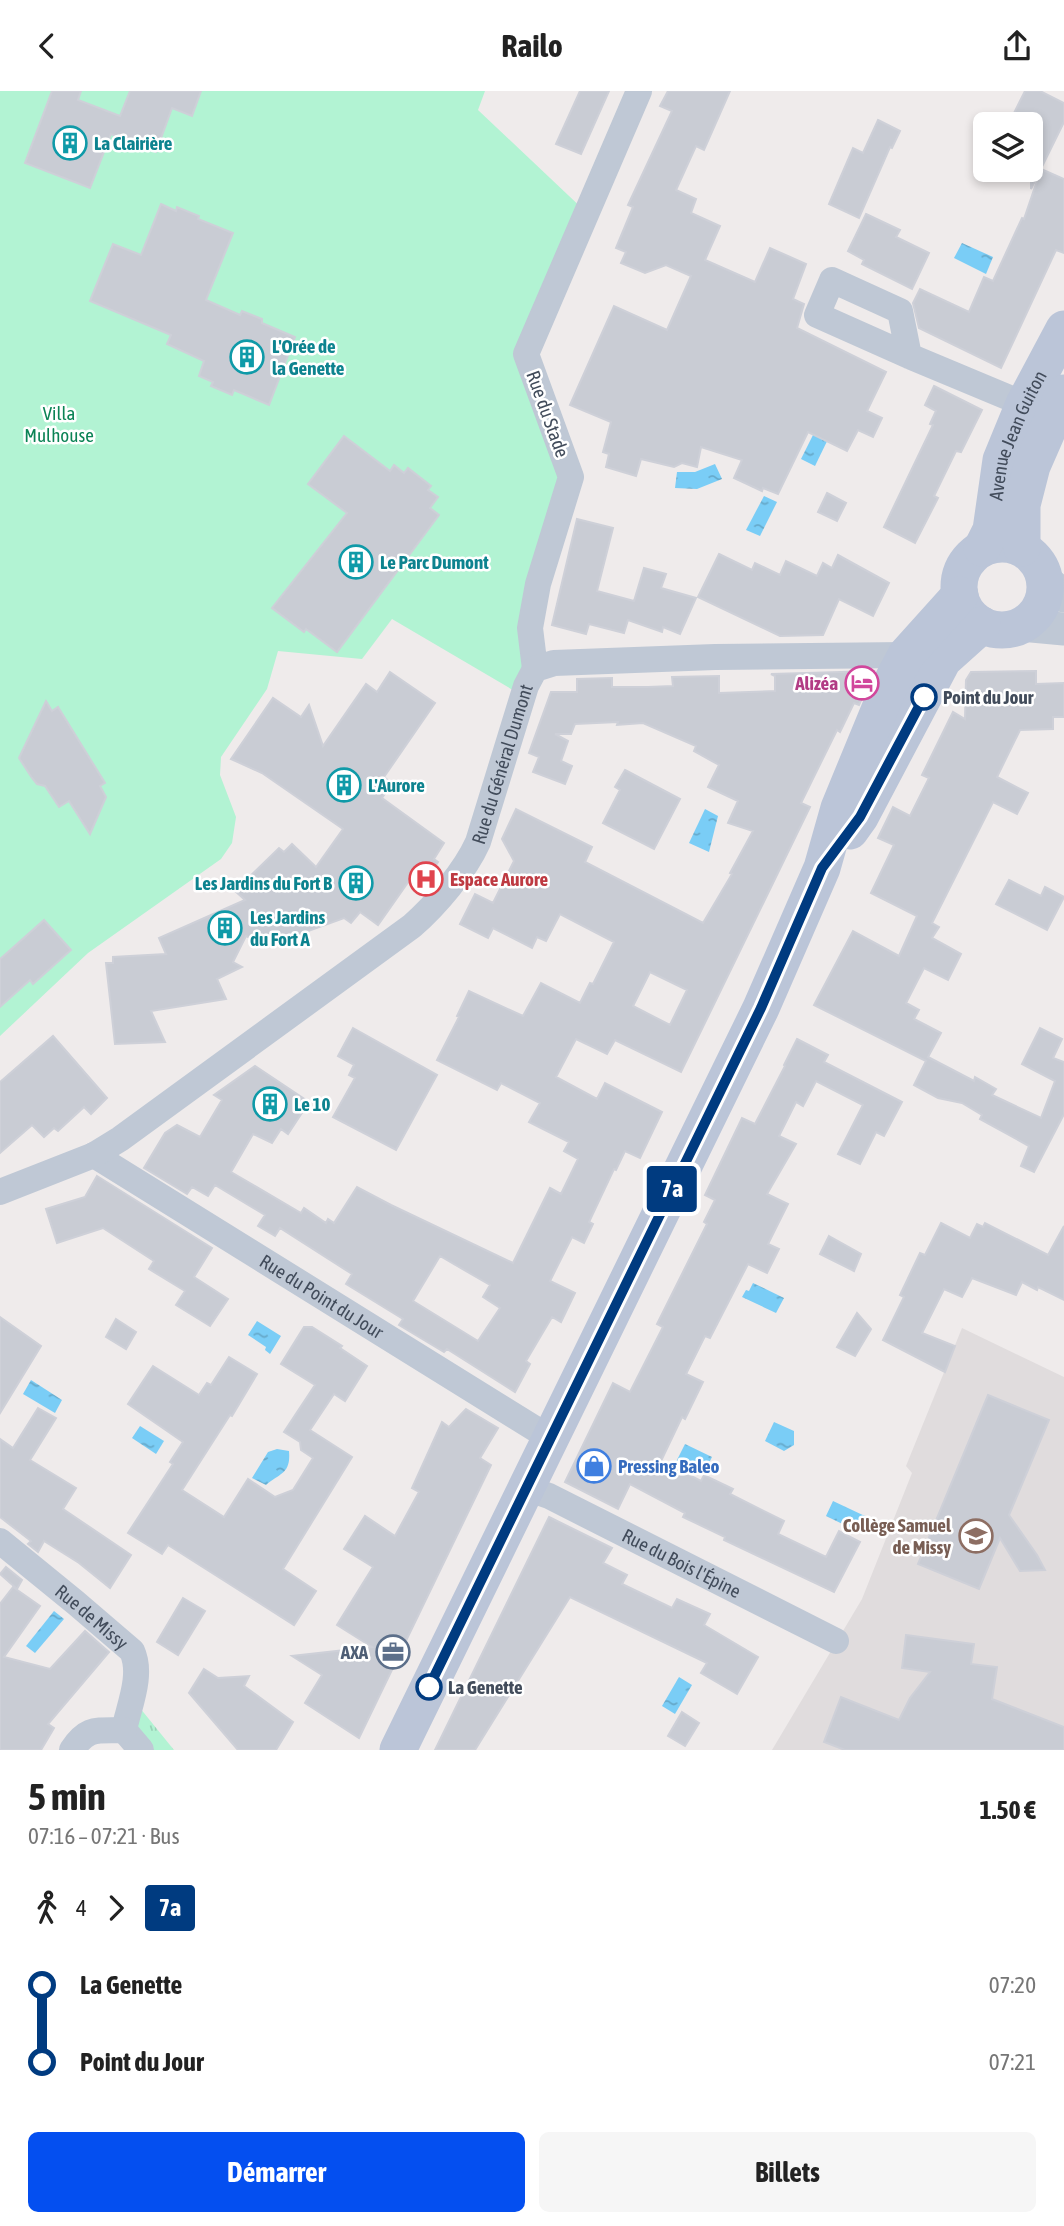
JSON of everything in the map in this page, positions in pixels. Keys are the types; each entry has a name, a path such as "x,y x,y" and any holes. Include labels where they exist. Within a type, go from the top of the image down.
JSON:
{"main road":[{"name":"Avenue Jean Guiton","path":"1022,548 1022,505 1064,329"},
{"name":"Avenue Jean Guiton","path":"982,548 991,530 1001,460 1048,403"},
{"path":"1009,544 1022,548 1033,556 1054,588 1044,594 1040,607 1032,618 1021,625 1001,630 982,625 964,607 960,596 959,581 963,568 971,556 982,548 1009,544"},
{"path":"398,1750 761,1008 822,868 839,808 888,689 906,655 960,596"},
{"path":"822,868 860,817 943,660 982,625"}],"street":[{"name":"Rue du Stade","path":"535,669 530,628 538,584 571,477 526,354 639,91"},
{"path":"909,356 1048,403"},
{"path":"1021,625 1064,629"},
{"name":"Rue du Général Dumont","path":"0,1192 94,1155 131,1131 412,926 426,913 472,855 478,842 526,686 535,669 554,663 715,657 906,655"},
{"name":"Rue du Point du Jour","path":"94,1155 550,1438"},
{"name":"Rue du Bois l'Épine","path":"526,1489 549,1496 836,1641"},
{"name":"Rue de Missy","path":"0,1541 132,1651 137,1673 124,1730"},
{"path":"72,1750 82,1736 94,1731 124,1730 141,1750"}],"shaded area":[{"name":"Collège Samuel de Missy","path":"962,1328 1064,1377 1064,1750 772,1750 862,1599 912,1473 906,1466"}],"green space":[{"name":"Villa Mulhouse","path":"0,91 485,91 478,110 587,213 526,354 571,477 523,696 392,619 362,659 278,651 267,689 221,757 220,775 236,817 232,843 221,859 88,953 0,1036"},
{"path":"131,1697 174,1750 140,1750"}],"water":[{"path":"962,243 993,257 986,274 954,258"},
{"path":"818,425 832,431 815,466 801,459"},
{"path":"715,464 722,479 697,489 675,488 677,472 695,472"},
{"path":"764,496 777,502 760,536 746,530"},
{"path":"705,809 718,816 709,852 689,843"},
{"path":"753,1283 784,1298 776,1313 742,1297"},
{"path":"257,1321 281,1336 270,1354 265,1350 266,1347 248,1335"},
{"path":"31,1380 62,1400 55,1413 23,1394"},
{"path":"774,1422 794,1431 794,1445 784,1451 765,1441"},
{"path":"140,1426 164,1441 156,1454 132,1438"},
{"path":"685,1444 712,1457 705,1471 685,1461 683,1465 676,1462"},
{"path":"277,1449 289,1451 284,1472 266,1485 252,1478 268,1452"},
{"path":"833,1501 867,1517 859,1532 826,1516"},
{"path":"54,1611 64,1619 35,1653 26,1646"},
{"path":"679,1677 692,1685 675,1714 662,1706"}],"building":[{"name":"La Clairière","path":"52,91 81,91 78,100 120,116 130,91 201,91 192,116 172,108 156,152 111,134 90,188 25,163"},
{"path":"580,91 609,91 581,154 556,144"},
{"path":"668,91 730,91 704,150 696,146 676,190 696,199 691,213 720,226 705,260 755,282 770,248 806,264 793,299 804,304 797,328 886,372 867,411 882,418 873,437 858,430 847,451 808,432 778,494 763,488 762,491 734,478 742,460 701,447 697,467 682,463 674,467 641,459 636,476 606,467 609,454 603,452 611,422 570,405 614,306 667,330 691,276 666,265 645,273 621,263 626,252 616,248 633,207 628,205 672,111 660,106"},
{"path":"1025,91 1040,91 1064,103 1064,122 1043,165 1043,112 1014,112"},
{"path":"878,120 900,131 892,148 890,147 859,218 829,204 853,148 863,153"},
{"path":"1043,170 1064,179 1064,253 1056,250 1001,368 919,328 913,303 920,289 969,312 984,277 993,281 1022,218 1024,219 1037,182 1043,182"},
{"path":"161,204 176,211 177,207 233,233 206,300 240,315 242,311 262,319 262,323 295,337 269,405 234,390 232,395 211,386 213,382 199,376 204,361 167,344 171,335 90,301 113,244 141,255"},
{"path":"866,214 900,230 896,237 929,253 912,289 862,264 864,260 848,251"},
{"path":"934,386 982,410 961,452 956,451 934,496 938,498 915,543 884,527 933,425 930,424 936,411 925,405"},
{"name":"Le Parc Dumont","path":"344,436 390,471 394,465 404,473 408,468 431,486 428,490 438,497 430,508 439,515 337,652 272,608 347,513 308,484"},
{"path":"827,493 846,503 837,521 818,512"},
{"path":"577,519 613,528 597,591 634,601 644,568 666,574 661,588 696,598 680,634 663,627 662,632 628,620 624,633 589,624 586,634 552,625"},
{"path":"719,554 752,570 755,563 780,575 786,561 817,576 823,563 832,568 838,555 889,583 873,616 839,599 823,635 780,636 698,597"},
{"path":"874,671 859,705 854,703 840,732 837,730 801,803 810,807 681,1072 615,1040 607,1054 576,1039 556,1077 597,1099 605,1083 662,1112 640,1158 625,1151 616,1170 614,1169 589,1222 593,1224 584,1243 572,1237 550,1281 575,1293 561,1322 552,1317 526,1361 530,1364 515,1392 447,1349 444,1352 399,1325 403,1319 346,1284 352,1274 280,1228 275,1236 258,1226 265,1215 215,1185 208,1196 192,1187 187,1194 144,1168 165,1133 177,1125 200,1137 222,1100 214,1095 255,1066 309,1102 288,1134 281,1129 272,1143 253,1134 231,1172 301,1213 304,1208 326,1223 328,1219 334,1223 357,1187 513,1263 550,1188 561,1194 578,1159 564,1151 569,1142 529,1122 540,1103 501,1083 497,1090 437,1060 469,991 523,1016 541,983 580,1003 590,983 593,984 614,942 560,914 546,941 537,937 532,948 493,928 488,938 460,924 475,894 493,903 514,861 502,839 516,809 592,847 585,862 703,923 753,831 728,823 738,801 708,787 719,765 694,751 696,746 643,723 575,724 571,734 555,734 568,741 561,761 572,766 565,784 533,772 539,757 529,753 551,692 577,692 577,679 612,678 612,687 648,687 673,686 672,677 719,676 719,693 775,691 775,676 771,674","holes":["650,972 687,990 670,1025 633,1006","440,1256 490,1285 483,1297 500,1308 478,1341 413,1301"]},
{"path":"1036,671 1036,684 1064,683 1064,717 1053,717 1053,729 1020,730 997,777 1028,793 1017,814 993,802 932,923 939,927 932,938 961,954 948,980 924,968 906,1003 919,1010 914,1019 941,1033 928,1057 974,1081 975,1077 996,1089 992,1095 1041,1118 1055,1081 1022,1064 1040,1028 1062,1039 1053,1058 1064,1062 1064,1114 1034,1172 1021,1166 1029,1146 980,1119 982,1115 962,1103 938,1098 914,1085 926,1061 814,1005 853,931 899,956 917,916 871,893 894,845 878,838 893,807 910,816 929,778 922,775 953,712 965,719 966,680 971,672"},
{"path":"390,672 435,703 384,777 392,784 382,798 444,843 434,859 438,862 423,885 419,882 415,886 409,881 378,925 360,912 351,923 344,918 267,946 246,936 233,962 242,967 217,979 226,999 151,1011 165,1042 115,1044 106,963 113,963 113,957 166,954 159,938 245,900 235,891 279,848 284,852 292,844 316,867 343,829 262,773 231,759 273,698 301,717 309,705 323,746 366,684 377,692"},
{"path":"46,701 52,711 58,707 105,783 100,786 106,797 90,834 69,801 59,807 45,786 37,784 32,778 19,758"},
{"path":"625,770 680,799 654,849 603,823 620,790 615,787"},
{"path":"1009,880 1041,896 1045,887 1064,897 1047,930 996,904"},
{"path":"44,920 71,950 33,984 30,980 0,1007 0,959"},
{"path":"353,1028 437,1075 396,1150 333,1117 355,1078 349,1075 354,1065 338,1056"},
{"path":"53,1036 107,1098 91,1114 84,1107 58,1131 54,1128 44,1137 32,1125 0,1153 0,1082"},
{"path":"797,1039 828,1055 824,1062 902,1102 884,1136 876,1132 860,1164 838,1154 863,1105 816,1081 803,1106 796,1102 779,1136 796,1144 767,1194 788,1204 768,1244 779,1249 767,1273 748,1264 710,1338 705,1336 686,1374 703,1382 685,1419 682,1417 661,1461 701,1481 704,1475 733,1489 730,1494 784,1521 778,1534 826,1557 839,1531 860,1542 834,1592 724,1540 725,1537 683,1517 685,1513 630,1484 618,1509 565,1482 613,1383 630,1392 663,1327 657,1324 707,1224 704,1222 715,1200 705,1195 742,1118 755,1124"},
{"path":"97,1176 212,1248 194,1277 228,1299 210,1326 176,1305 185,1291 149,1269 154,1261 103,1228 57,1243 46,1209 85,1197"},
{"path":"941,1223 970,1238 977,1224 983,1227 985,1223 1048,1255 1064,1226 1064,1300 1022,1282 1016,1295 972,1278 962,1297 944,1289 922,1333 955,1346 945,1372 883,1340 904,1297 900,1295 920,1253 925,1255"},
{"path":"829,1236 861,1254 854,1271 820,1254"},
{"path":"857,1313 871,1329 855,1356 837,1347"},
{"path":"0,1317 41,1346 0,1413"},
{"path":"116,1319 136,1332 126,1349 106,1337"},
{"path":"304,1327 312,1327 367,1366 345,1401 334,1394 310,1430 352,1457 283,1569 316,1591 294,1625 168,1545 162,1554 128,1533 173,1464 170,1462 183,1442 128,1404 153,1366 199,1395 207,1383 211,1385 229,1357 257,1374 182,1490 224,1517 248,1479 275,1497 293,1490 313,1458 301,1450 300,1442 284,1432 315,1385 281,1364"},
{"path":"988,1395 1049,1420 1009,1515 1045,1570 1020,1571 1000,1538 979,1589 918,1564"},
{"path":"38,1408 56,1418 30,1460 76,1488 63,1509 131,1555 110,1588 79,1563 44,1541 38,1552 28,1544 31,1541 0,1517 0,1439 13,1448"},
{"path":"466,1409 498,1428 480,1458 491,1465 359,1738 305,1703 322,1675 292,1656 372,1647 337,1625 373,1567 344,1549 365,1516 395,1536 419,1492 412,1488 442,1422 449,1427"},
{"path":"549,1517 612,1548 603,1563 627,1575 622,1584 672,1608 677,1599 710,1614 704,1625 758,1657 737,1694 701,1673 707,1663 570,1597 475,1750 435,1750"},
{"path":"6,1567 22,1580 17,1589 0,1574"},
{"path":"13,1587 40,1606 4,1657 50,1669 85,1631 109,1652 48,1724 54,1728 41,1750 0,1750 0,1604"},
{"path":"183,1598 205,1611 178,1655 157,1642"},
{"path":"906,1635 974,1644 971,1664 997,1667 992,1699 1064,1727 1064,1750 845,1750 824,1742 841,1697 899,1720 910,1698 930,1672 902,1668"},
{"path":"204,1669 218,1678 249,1676 244,1686 293,1722 276,1750 238,1750 189,1693"},
{"path":"682,1712 699,1723 685,1746 668,1736"}],"bus line":[{"name":"7a","path":"429,1687 761,1008 822,868 860,817 924,697"}],"place":[{"name":"La Clairière","path":"70,143"},
{"name":"L'Orée de la Genette","path":"247,357"},
{"name":"Le Parc Dumont","path":"356,562"},
{"name":"Alizéa","path":"862,683"},
{"name":"Point du Jour","path":"924,697"},
{"name":"L'Aurore","path":"344,785"},
{"name":"Espace Aurore","path":"426,879"},
{"name":"Les Jardins du Fort B","path":"356,883"},
{"name":"Les Jardins du Fort A","path":"225,928"},
{"name":"Le 10","path":"270,1104"},
{"name":"Pressing Baleo","path":"594,1466"},
{"name":"Collège Samuel de Missy","path":"976,1536"},
{"name":"AXA","path":"393,1652"},
{"name":"La Genette","path":"429,1687"}]}
